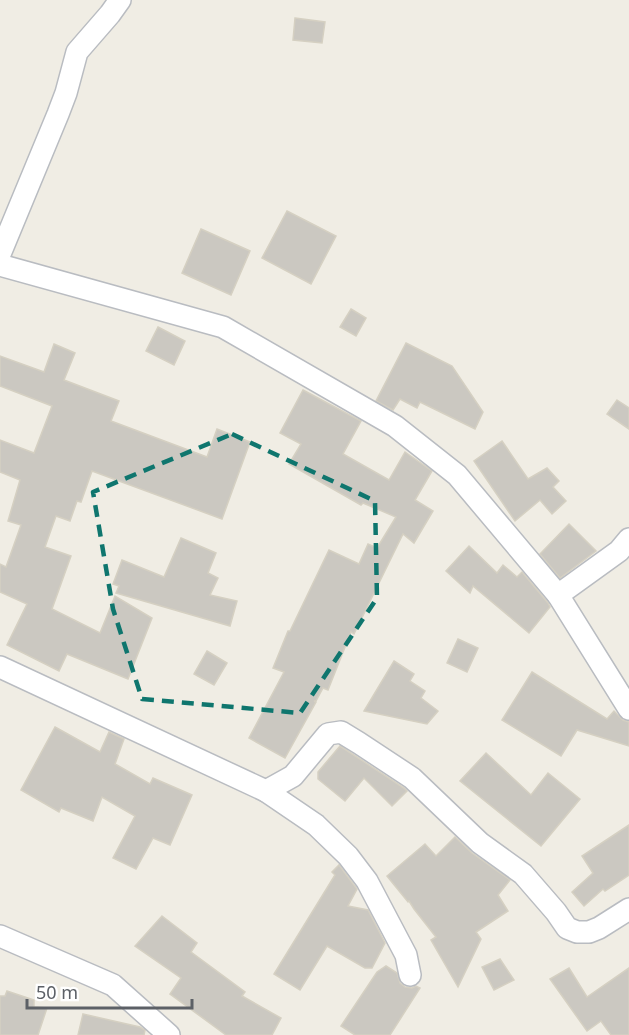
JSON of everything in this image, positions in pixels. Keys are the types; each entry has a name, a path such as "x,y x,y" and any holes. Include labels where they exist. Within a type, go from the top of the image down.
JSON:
{"street":[{"path":"0,254 58,114 77,52 120,0"},
{"path":"0,265 223,327 395,426 457,475 558,595 629,709"},
{"path":"558,595 619,551 629,539"},
{"path":"0,667 266,791 316,825 348,856 367,881 406,955 410,975"},
{"path":"266,791 293,776 328,734 341,732 412,778 480,843 523,874 567,928 577,932 589,932 629,909"},
{"path":"0,936 113,985 170,1035"}],"highlighted area":[{"path":"232,434 375,501 377,598 300,713 142,699 113,609 93,492"}],"building":[{"path":"295,18 325,22 322,43 293,40"},
{"path":"287,211 336,236 311,284 262,258"},
{"path":"201,229 250,251 231,295 182,273"},
{"path":"351,309 366,318 356,336 340,327"},
{"path":"158,327 185,341 174,365 146,351"},
{"path":"406,343 452,366 483,412 475,429 420,402 417,408 400,399 393,410 376,401"},
{"path":"54,344 75,353 64,380 119,401 111,421 207,457 217,429 250,442 222,519 92,471 81,502 77,501 70,521 56,516 45,547 71,556 52,609 100,633 115,596 152,618 128,679 67,654 59,671 7,645 27,604 0,592 0,564 6,567 21,525 8,521 20,480 0,472 0,440 34,453 52,406 0,386 0,356 44,372"},
{"path":"303,390 361,421 343,454 389,480 405,452 432,471 415,500 433,511 414,543 403,534 354,634 351,632 328,690 323,688 314,701 316,702 285,758 249,738 284,672 273,668 288,631 329,550 359,564 368,544 377,548 396,517 363,503 361,505 289,464 301,444 280,433"},
{"path":"617,400 629,408 629,429 607,414"},
{"path":"502,441 528,479 547,468 559,481 553,487 566,501 552,514 540,500 515,521 474,461"},
{"path":"569,524 596,551 560,578 540,554"},
{"path":"181,538 216,553 208,573 218,578 210,595 237,601 230,626 116,593 119,586 113,584 122,560 164,577"},
{"path":"469,546 497,573 503,565 517,577 522,572 548,603 550,607 529,633 473,586 470,593 446,571"},
{"path":"458,639 478,648 467,672 447,663"},
{"path":"207,651 227,663 214,685 194,674"},
{"path":"394,661 414,674 410,681 425,691 421,698 438,711 427,724 364,711"},
{"path":"532,672 607,719 614,711 623,720 629,722 629,746 577,730 561,756 502,720"},
{"path":"55,727 100,752 109,732 124,739 115,764 150,784 153,778 192,795 170,845 153,838 136,869 113,858 135,816 102,797 93,821 61,808 59,812 21,790"},
{"path":"340,746 407,791 392,806 364,778 345,801 318,779 318,772"},
{"path":"486,753 531,795 548,773 580,799 541,846 460,781"},
{"path":"629,825 629,875 605,891 603,889 584,906 572,892 593,873 582,856"},
{"path":"455,837 472,853 510,880 498,895 508,911 476,932 481,939 458,987 431,940 436,937 387,876 425,844 436,856"},
{"path":"339,865 357,889 348,906 368,910 385,943 372,968 365,968 327,946 300,990 274,974 335,875 332,872"},
{"path":"162,916 197,943 191,952 245,992 242,996 281,1018 272,1035 226,1035 170,994 181,978 135,946"},
{"path":"500,959 514,980 494,990 482,967"},
{"path":"386,966 397,973 400,983 405,987 420,988 390,1035 355,1035 341,1026 377,972"},
{"path":"569,968 587,997 629,968 629,1035 611,1035 601,1021 587,1031 550,979"},
{"path":"7,991 34,1000 34,1007 47,1008 38,1035 0,1035 0,996 5,996"},
{"path":"83,1014 140,1027 145,1030 144,1035 78,1035"}]}
